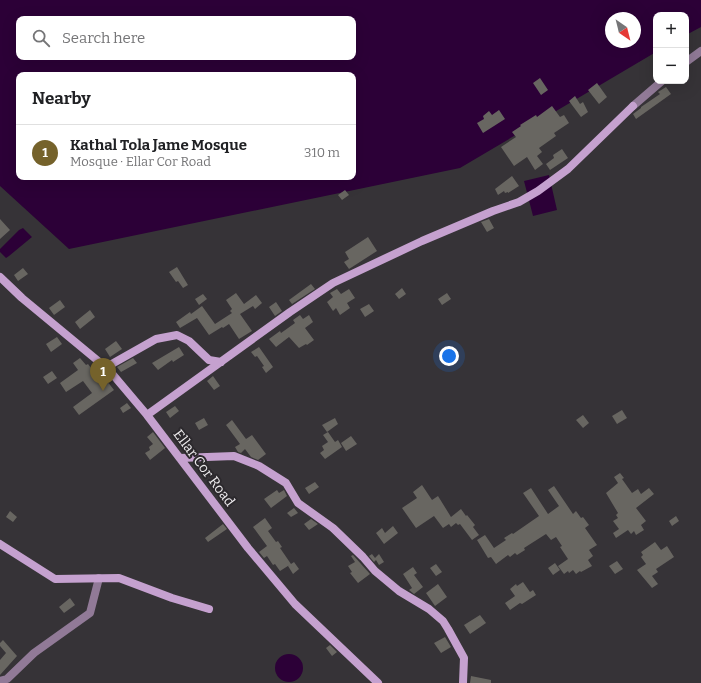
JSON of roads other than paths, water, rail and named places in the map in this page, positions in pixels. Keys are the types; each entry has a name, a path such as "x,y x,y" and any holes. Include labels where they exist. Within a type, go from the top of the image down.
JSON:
{"street":[{"path":"689,60 701,51"},
{"path":"147,415 290,312 333,283 493,211 519,202 538,191 568,169 633,106 659,84"},
{"name":"Ellar Cor Road","path":"0,277 22,298 109,370 147,415 248,548 295,604 378,683"},
{"path":"110,365 156,339 177,335 189,341 209,360 221,362"},
{"path":"180,458 234,456 259,466 286,483 298,503 333,528 375,571 399,591 429,609 443,621 464,658 463,683"},
{"path":"0,544 55,579 119,578 208,610"},
{"path":"0,681 8,679 34,653 90,613 99,578"}],"place":[{"name":"Kathal Tola Jame Mosque","path":"103,391"}]}
